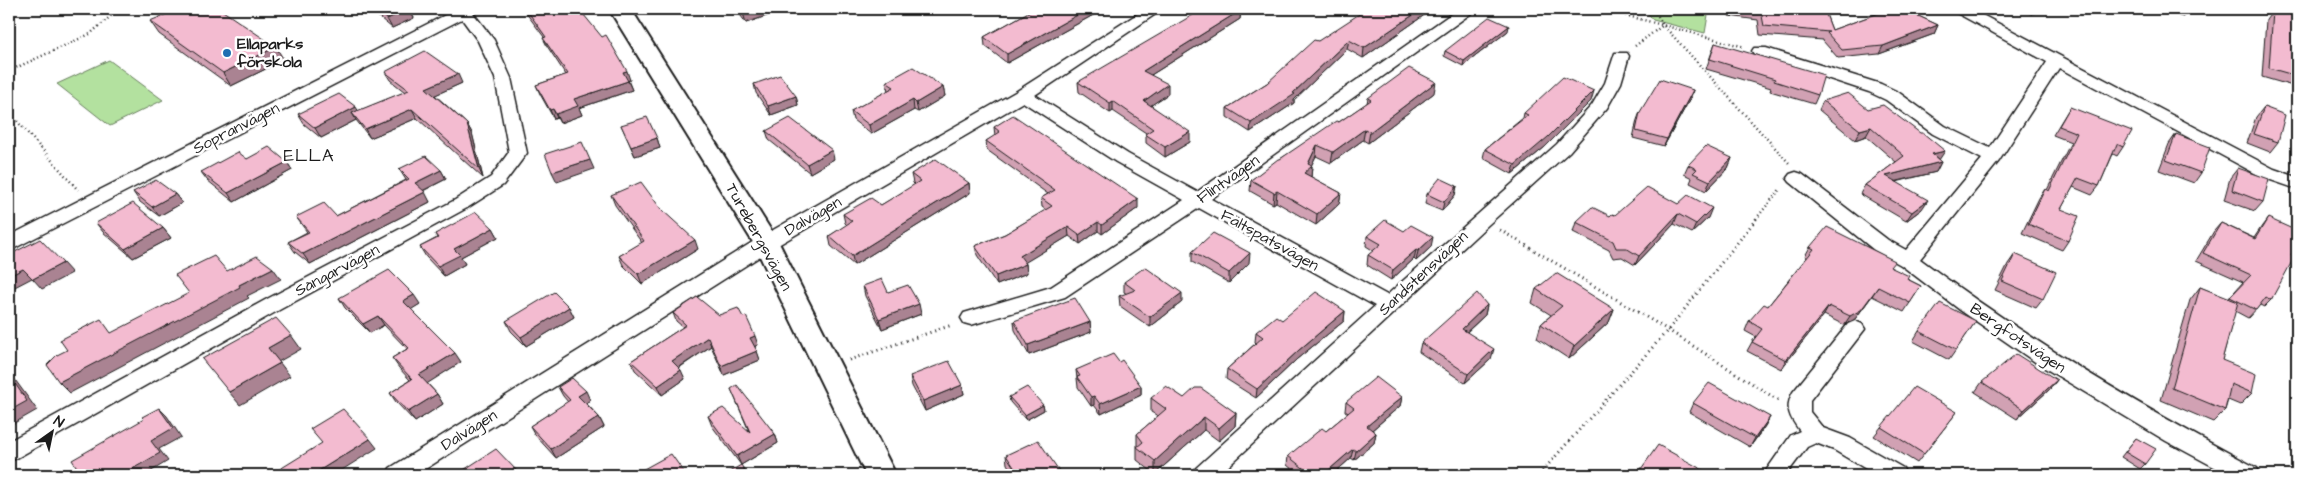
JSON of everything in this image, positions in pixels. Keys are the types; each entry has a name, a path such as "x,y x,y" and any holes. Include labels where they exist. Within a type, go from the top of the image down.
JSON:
{"street":[{"name":"Turebergsvägen","path":"620,9 766,243 881,475"},
{"name":"Dalvägen","path":"398,475 766,243 1024,95 1155,9"},
{"name":"Flintvägen","path":"971,318 1058,292 1198,200 1468,9"},
{"path":"1960,9 2268,173 2297,183"},
{"name":"Sopranvägen","path":"9,244 463,10"},
{"name":"Sångarvägen","path":"9,452 274,304 461,204 497,181 518,153 503,78 486,40 463,10"},
{"path":"1760,51 1846,77 1875,88 1900,101 1939,130 1993,157"},
{"name":"Sandstensvägen","path":"1204,475 1482,219 1563,148 1599,108 1613,82 1622,56"},
{"path":"1908,260 1993,157 2055,61"},
{"name":"Fältspatsvägen","path":"1024,95 1122,158 1389,305"},
{"name":"Bergfotsvägen","path":"1792,178 1847,220 1908,260 2045,358 2174,434 2249,475"},
{"path":"1855,329 1800,398 1798,414 1815,434 1842,444 1895,475"},
{"path":"1774,475 1799,441 1815,434"}],"path":[{"path":"9,71 90,34 119,9"},
{"path":"1602,9 1760,51"},
{"path":"1539,475 1668,330 1792,178 1663,25 1654,9"},
{"path":"1622,56 1663,25"},
{"path":"9,112 90,202"},
{"path":"1482,219 1668,330 1798,414"},
{"path":"827,368 971,318"}],"green space":[{"path":"1645,9 1709,9 1705,33 1653,20"},
{"path":"109,60 163,100 110,126 57,84"}],"building":[{"path":"179,9 220,9 276,47 223,73 150,21"},
{"path":"375,9 408,9 387,19"},
{"path":"526,9 579,9 602,37 606,35 627,71 623,72 628,81 574,99 578,106 556,114 553,109 550,110 536,85 568,74 543,38 546,37"},
{"path":"740,9 757,9 743,13"},
{"path":"1034,9 1088,9 1007,54 984,37"},
{"path":"1203,9 1241,10 1143,71 1168,84 1144,101 1190,132 1165,147 1145,134 1153,129 1113,101 1110,103 1078,82"},
{"path":"1367,9 1422,9 1364,48 1349,40 1293,93 1295,94 1251,123 1227,108 1267,83 1314,40 1318,41"},
{"path":"1741,9 1824,9 1832,30 1890,9 1903,9 1938,25 1883,46 1842,50 1827,33 1829,32 1764,26 1761,11"},
{"path":"2278,9 2297,12 2297,76 2269,68 2273,11 2278,12"},
{"path":"1489,17 1509,26 1464,61 1445,51"},
{"path":"1715,43 1824,75 1818,95 1774,81 1775,79 1710,59"},
{"path":"425,51 458,74 426,88 467,124 479,169 412,109 365,129 352,113 409,90 385,72"},
{"path":"913,67 943,87 916,103 913,100 869,125 851,111 894,87 886,82"},
{"path":"1409,68 1436,82 1370,132 1365,129 1333,152 1317,145 1308,164 1312,166 1304,173 1341,193 1317,214 1277,191 1274,193 1251,180 1278,159 1371,100 1368,98"},
{"path":"780,75 796,96 768,106 754,84"},
{"path":"1563,77 1594,91 1548,137 1515,165 1485,149 1528,115 1524,113"},
{"path":"1660,79 1693,90 1667,139 1636,131 1640,112"},
{"path":"1848,93 1868,109 1883,105 1945,151 1932,154 1941,162 1886,176 1928,200 1912,212 1865,185 1904,156 1871,127 1860,130 1823,101"},
{"path":"339,94 356,107 315,128 298,114"},
{"path":"2070,107 2132,131 2123,147 2117,144 2099,186 2078,178 2061,209 2079,216 2068,241 2028,224 2045,189 2049,191 2077,133 2059,126"},
{"path":"2264,107 2285,115 2278,142 2254,134"},
{"path":"1013,115 1138,199 1102,225 1098,222 1079,235 1068,227 1020,256 1026,264 996,276 975,246 1005,234 1052,206 1041,198 1055,190 986,141 1000,132 994,127"},
{"path":"647,117 657,138 631,147 621,125"},
{"path":"790,118 832,150 807,164 766,131"},
{"path":"2176,134 2210,147 2201,173 2166,160"},
{"path":"582,142 590,160 552,172 545,154"},
{"path":"1706,146 1732,158 1710,181 1693,173 1697,169 1688,165"},
{"path":"269,147 287,162 228,193 201,172 238,152 247,159"},
{"path":"426,156 441,170 415,183 425,192 303,254 288,242 309,232 296,217 324,203 336,216 409,179 399,169"},
{"path":"936,159 969,183 852,256 829,236 852,221 843,214 871,198 881,205 920,181 911,174"},
{"path":"2238,168 2269,179 2263,202 2232,190"},
{"path":"1440,178 1457,186 1444,202 1427,194"},
{"path":"156,180 175,194 152,207 133,192"},
{"path":"641,182 661,209 695,240 638,274 619,256 644,241 611,195"},
{"path":"1647,187 1678,204 1688,195 1712,208 1696,224 1678,214 1639,256 1626,248 1616,248 1613,241 1576,222 1592,207 1610,216 1612,214 1615,215"},
{"path":"133,203 163,228 125,249 96,223"},
{"path":"476,212 493,228 454,249 460,255 438,266 420,247 438,238 435,234"},
{"path":"2268,218 2297,231 2297,246 2291,255 2295,256 2271,300 2266,297 2256,310 2230,297 2251,275 2203,253 2221,223 2255,239"},
{"path":"1385,220 1404,231 1411,225 1433,237 1393,270 1368,255 1381,244 1367,236"},
{"path":"1827,227 1895,261 1890,267 1909,276 1907,279 1921,286 1910,303 1878,287 1861,310 1850,316 1829,306 1786,360 1752,342 1762,329 1749,321 1764,304 1768,306 1814,249 1810,247"},
{"path":"1213,233 1250,253 1229,273 1192,252"},
{"path":"40,239 63,263 33,279 23,269 9,276 9,255"},
{"path":"2015,254 2056,272 2043,299 2002,281"},
{"path":"214,256 227,271 257,256 273,268 59,382 47,365 57,355 67,350 60,340 101,319 111,333 189,293 175,275"},
{"path":"1145,267 1182,293 1150,317 1119,296 1135,290 1124,282"},
{"path":"389,270 414,295 403,301 455,353 419,375 437,394 408,412 390,393 412,379 392,358 409,348 378,316 363,324 339,298"},
{"path":"1556,273 1614,309 1574,346 1541,324 1562,306 1536,289"},
{"path":"882,279 888,292 908,285 919,304 879,319 863,286"},
{"path":"2200,287 2238,302 2222,360 2256,374 2252,393 2231,384 2225,410 2172,388"},
{"path":"554,292 569,307 521,337 506,321"},
{"path":"1316,292 1345,311 1257,389 1227,369 1263,337 1256,332 1276,316 1282,320"},
{"path":"1477,293 1487,305 1462,329 1494,349 1468,374 1421,343"},
{"path":"697,297 719,315 738,308 743,317 746,316 755,336 750,338 757,351 721,366 708,337 672,361 681,370 658,386 631,361 686,325 673,313"},
{"path":"1075,298 1090,322 1028,345 1014,321"},
{"path":"1940,303 1976,321 1956,350 1919,331"},
{"path":"276,318 291,335 268,348 280,363 229,392 202,359"},
{"path":"1113,354 1119,362 1122,360 1141,386 1100,404 1094,396 1091,397 1077,377 1080,376 1076,370"},
{"path":"2016,354 2057,380 2024,410 1982,382"},
{"path":"949,361 962,385 923,401 910,376"},
{"path":"9,375 27,401 9,411"},
{"path":"1376,377 1402,397 1367,426 1376,433 1356,451 1353,449 1323,475 1312,475 1288,456 1322,428 1326,431 1354,408 1346,402"},
{"path":"572,378 586,391 578,396 599,417 551,449 530,426 570,400 558,387"},
{"path":"1709,383 1770,417 1755,438 1693,403"},
{"path":"737,385 775,434 737,456 708,416 723,408 750,432 731,389"},
{"path":"1166,386 1184,398 1195,388 1201,388 1236,413 1219,428 1204,417 1155,461 1137,447 1143,442 1137,434 1166,409 1151,398"},
{"path":"1027,387 1043,405 1025,415 1009,397"},
{"path":"1914,387 1957,412 1924,454 1881,427"},
{"path":"159,408 173,428 151,441 160,453 122,475 82,475 72,460 144,419 142,417"},
{"path":"343,409 370,439 312,475 272,475 322,443 310,429"},
{"path":"2136,438 2156,449 2145,464 2125,452"},
{"path":"1038,440 1062,475 1019,475 1006,455"},
{"path":"1658,445 1712,475 1652,475 1641,469"},
{"path":"496,449 517,471 512,475 456,475"},
{"path":"671,454 686,475 633,475"},
{"path":"741,465 748,475 724,475"},
{"path":"2196,469 2209,475 2193,475"}],"place":[{"name":"Ellaparks förskola","path":"227,53"}],"district":[{"name":"ELLA","path":"309,155"}]}
